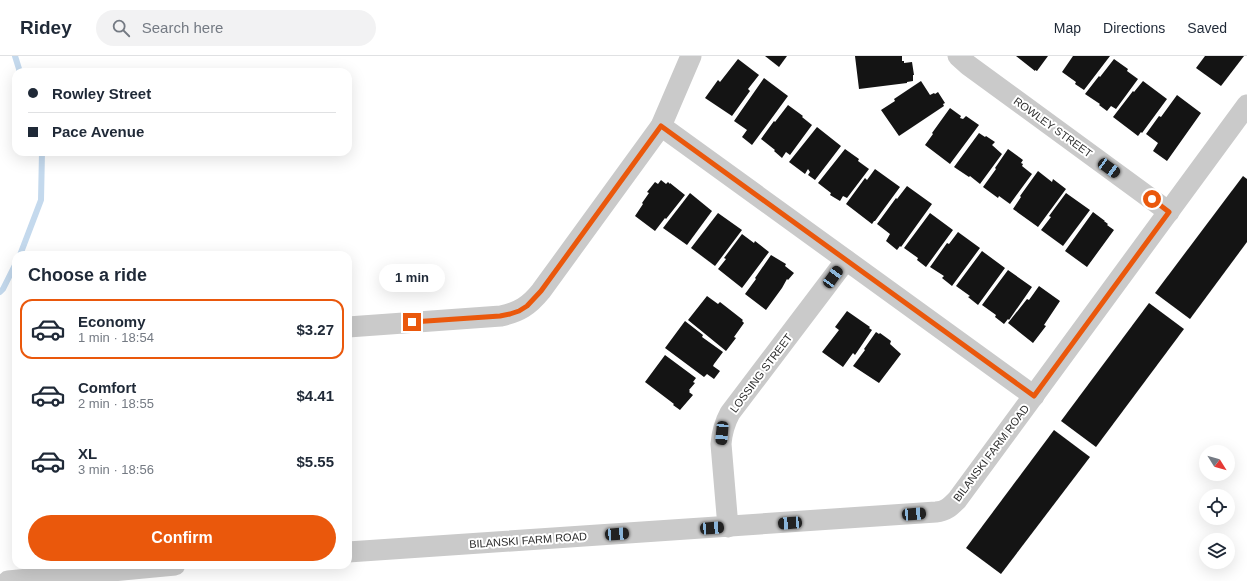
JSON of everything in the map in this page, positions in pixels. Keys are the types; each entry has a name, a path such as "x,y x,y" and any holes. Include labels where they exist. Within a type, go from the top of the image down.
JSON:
{"street":[{"path":"352,327 500,316 519,311 527,306 541,291 661,126 691,56"},
{"name":"ROWLEY STREET","path":"958,56 968,65 1169,212"},
{"name":"BILANSKI FARM ROAD","path":"352,552 943,511 957,500 1247,105"},
{"path":"661,126 1034,396"},
{"name":"LOSSING STREET","path":"728,527 721,444 725,423 730,413 846,260"},
{"path":"8,581 132,569"}],"building":[{"path":"765,56 787,56 779,67"},
{"path":"855,56 902,56 902,61 904,61 904,63 912,62 914,75 913,81 859,89"},
{"path":"1016,56 1048,56 1037,71 1035,71"},
{"path":"1073,56 1110,56 1084,90 1062,72"},
{"path":"1205,56 1244,56 1221,86 1196,68"},
{"path":"738,59 759,75 748,89 750,91 732,116 705,98 718,80 720,82"},
{"path":"1114,59 1128,69 1127,71 1138,79 1116,109 1111,106 1107,111 1099,105 1100,104 1085,94"},
{"path":"764,78 788,96 752,145 742,137 747,130 734,121"},
{"path":"921,81 930,95 938,92 945,103 943,104 944,106 899,136 881,110 895,101 894,99"},
{"path":"1143,81 1167,99 1142,133 1141,132 1138,136 1113,117 1133,91 1134,92"},
{"path":"1177,95 1201,113 1167,161 1153,151 1158,143 1146,134"},
{"path":"788,105 812,125 790,155 786,152 782,158 774,151 775,150 761,139"},
{"path":"950,108 961,116 960,118 963,119 966,116 979,125 950,164 925,145"},
{"path":"817,127 841,146 815,180 808,175 810,172 808,169 805,174 789,162"},
{"path":"979,133 995,142 992,145 1002,154 980,184 970,176 969,177 954,167"},
{"path":"845,149 859,159 858,161 869,169 847,198 843,196 840,201 830,195 831,193 818,183"},
{"path":"1008,149 1023,160 1021,163 1023,164 1022,166 1032,174 1010,204 999,196 998,198 983,187"},
{"path":"875,169 900,187 872,224 846,204 865,178 867,180"},
{"path":"1038,171 1052,182 1053,179 1066,189 1038,227 1013,209 1021,197 1020,196"},
{"path":"1243,176 1247,179 1247,242 1190,319 1155,293"},
{"path":"661,180 666,184 668,182 670,183 685,195 655,231 635,216 649,193 647,192 655,182 658,184"},
{"path":"907,186 932,204 901,247 900,246 897,250 886,241 890,234 877,224"},
{"path":"690,193 712,211 687,245 663,228"},
{"path":"1066,193 1090,210 1063,246 1041,230 1051,217 1049,216"},
{"path":"1093,212 1114,230 1087,267 1065,251"},
{"path":"718,213 742,230 715,266 691,248"},
{"path":"930,213 953,230 926,267 917,260 918,258 904,248"},
{"path":"958,232 980,248 952,286 942,278 944,276 930,267 947,243 949,244"},
{"path":"742,234 754,243 755,241 769,252 742,288 718,269 726,259 724,258"},
{"path":"982,251 1005,268 978,305 968,297 970,296 956,286"},
{"path":"771,255 786,264 785,266 794,273 788,280 787,279 766,310 745,294"},
{"path":"1008,270 1032,287 1009,320 1008,319 1004,324 995,317 996,315 982,305"},
{"path":"1039,286 1060,301 1044,325 1046,326 1033,343 1008,323 1027,299 1029,300"},
{"path":"707,296 718,304 720,302 743,320 742,321 744,323 734,337 736,338 726,351 688,320"},
{"path":"1149,303 1184,329 1096,447 1061,421"},
{"path":"847,311 872,330 855,355 853,353 843,367 822,352 839,330 835,327"},
{"path":"685,321 703,335 702,337 723,352 713,366 720,371 714,379 707,374 704,377 665,348"},
{"path":"876,332 879,334 880,333 891,341 890,344 901,354 879,383 853,366"},
{"path":"665,355 696,378 693,382 695,383 689,390 689,392 693,395 680,410 645,382"},
{"path":"1054,430 1090,457 1001,574 966,548"}],"waterway":[{"path":"15,56 19,68"},
{"path":"22,251 41,200 42,156"},
{"path":"0,292 12,271"}],"route":[{"path":"412,322 500,316 519,311 527,306 541,291 661,126 1034,396 1169,212 1152,199"}]}
